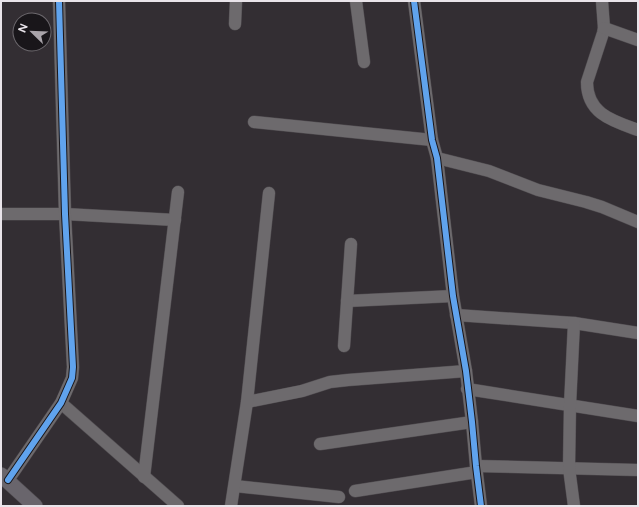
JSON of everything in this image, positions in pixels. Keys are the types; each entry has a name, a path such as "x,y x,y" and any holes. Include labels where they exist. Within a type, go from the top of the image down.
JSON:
{"main road":[{"path":"4,477 35,506"}],"street":[{"path":"4,477 61,403 72,378 73,367 65,214 59,1"},
{"path":"235,24 236,1"},
{"path":"356,1 364,62"},
{"path":"414,1 432,140 437,158 453,296 466,371 481,506"},
{"path":"602,1 604,28 587,82 589,99 604,115 638,130"},
{"path":"604,28 638,40"},
{"path":"254,122 432,140"},
{"path":"437,158 489,171 538,190 586,202 638,222"},
{"path":"144,477 178,192"},
{"path":"231,506 247,402 269,193"},
{"path":"1,214 65,214 175,220"},
{"path":"344,346 351,244"},
{"path":"347,301 453,296"},
{"path":"456,315 574,323 638,333"},
{"path":"574,323 569,468 574,506"},
{"path":"247,402 302,391 330,382 342,380 466,371"},
{"path":"467,389 638,416"},
{"path":"61,403 178,506"},
{"path":"320,444 472,422"},
{"path":"355,491 477,469 569,468 638,470"},
{"path":"235,486 339,497"}],"cycle path":[{"path":"8,480 61,403 72,378 73,367 65,214 59,1"},
{"path":"414,1 432,140 437,158 453,296 466,371 481,506"}]}
